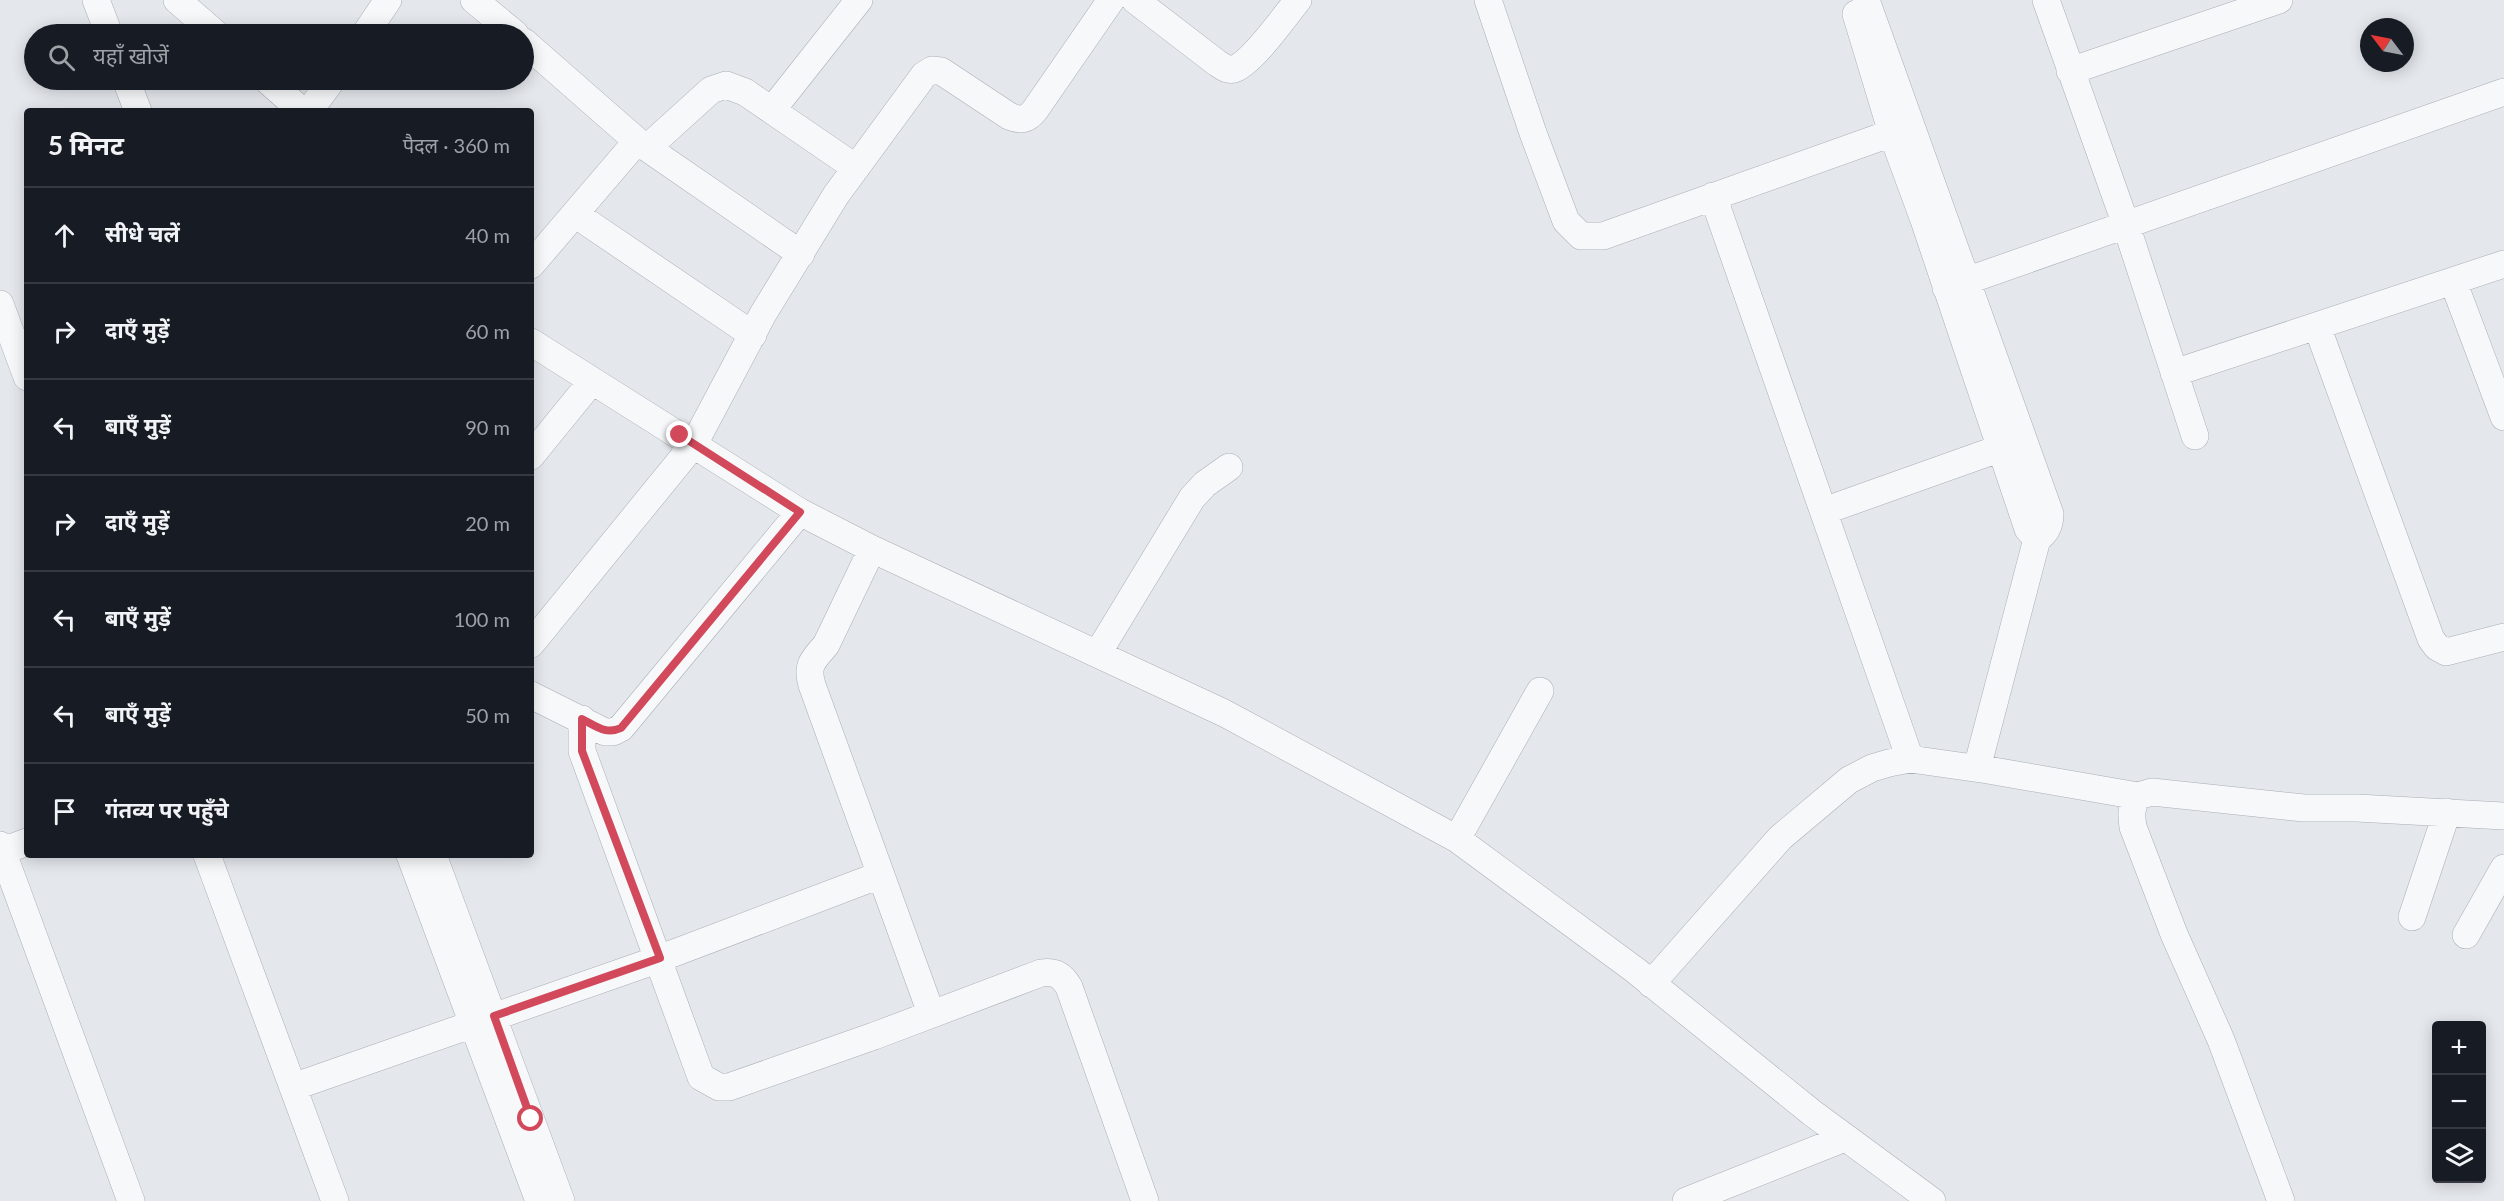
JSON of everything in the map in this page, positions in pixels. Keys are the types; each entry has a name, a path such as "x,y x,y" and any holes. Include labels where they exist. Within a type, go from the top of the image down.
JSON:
{"street":[{"path":"96,0 105,24"},
{"path":"177,0 205,24"},
{"path":"372,24 388,0"},
{"path":"474,0 503,24"},
{"path":"772,110 859,0"},
{"path":"534,640 694,444 753,334 801,254 856,168 924,75 932,70 948,75 1009,116 1019,120 1026,119 1035,110 1111,0"},
{"path":"1135,0 1226,69 1233,69 1243,63 1257,50 1298,0"},
{"path":"1488,0 1566,222 1581,236 1593,238 1603,236 1892,133"},
{"path":"1857,0 1855,11 1860,33 1892,133 2013,417 2046,502 2050,521 2043,535 2037,539 1977,768"},
{"path":"1866,0 1956,284 2001,448 2028,529 2037,539"},
{"path":"2046,0 2126,225 2195,436"},
{"path":"2070,71 2279,0"},
{"path":"534,51 642,144 801,254"},
{"path":"534,262 575,214 642,144 718,86 736,87 856,168"},
{"path":"130,90 137,108"},
{"path":"278,90 299,108"},
{"path":"311,108 325,90"},
{"path":"1956,284 2503,96"},
{"path":"1713,196 1910,759"},
{"path":"575,214 753,334"},
{"path":"2174,373 2504,264"},
{"path":"2453,281 2504,417"},
{"path":"0,304 24,369"},
{"path":"2317,326 2431,639 2437,647 2446,652 2504,637"},
{"path":"534,344 800,512 872,549 1224,713 1457,839 1651,984 1845,1138 1932,1201"},
{"path":"534,452 592,381"},
{"path":"1824,511 2001,448"},
{"path":"1098,653 1192,498 1205,484 1229,467"},
{"path":"534,696 605,732 613,732 621,728 800,512"},
{"path":"872,549 826,645 814,657 809,670 812,685 879,875 931,1013"},
{"path":"1457,839 1540,691"},
{"path":"582,719 582,751 660,958 701,1077 719,1087 729,1087 863,1040 1041,973 1058,974 1069,987 1145,1201"},
{"path":"1651,984 1780,838 1849,780 1889,762 1910,759 1977,768 2138,796 2152,792 2304,808 2504,816"},
{"path":"2138,796 2131,811 2133,826 2174,934 2221,1040 2281,1201"},
{"path":"2412,918 2447,812"},
{"path":"7,847 130,1201"},
{"path":"208,858 335,1201"},
{"path":"411,858 561,1201"},
{"path":"434,858 539,1201"},
{"path":"2466,935 2504,868"},
{"path":"293,1087 660,958 879,875"},
{"path":"1686,1201 1845,1138"}],"route":[{"path":"531,1119 494,1016 660,958 582,751 582,719 605,732 613,732 630,720 800,512 680,435"}]}
